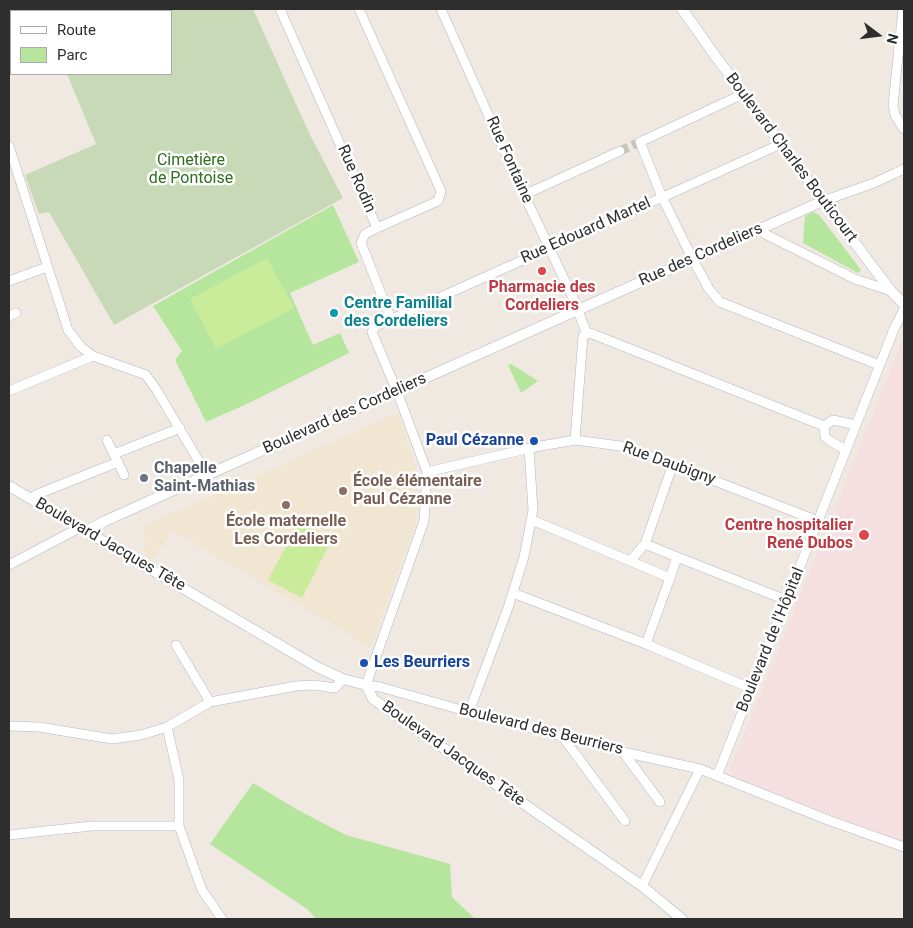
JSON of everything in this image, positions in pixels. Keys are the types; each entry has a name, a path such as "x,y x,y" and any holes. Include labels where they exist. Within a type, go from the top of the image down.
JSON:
{"street":[{"name":"Rue Rodin","path":"280,9 377,228 365,234 361,243 391,319"},
{"path":"359,9 441,191 438,201 377,228"},
{"name":"Rue Fontaine","path":"441,9 524,195 550,247 587,334"},
{"name":"Boulevard Charles Bouticourt","path":"682,9 823,201 891,291 904,304"},
{"path":"903,9 893,105 895,115 904,129"},
{"path":"743,94 640,142 662,197 692,258 709,289 720,302 880,365"},
{"name":"Rue Edouard Martel","path":"391,319 781,144"},
{"path":"9,146 68,330 81,347 93,356 146,375 207,475"},
{"path":"524,195 620,151"},
{"path":"823,201 874,183 904,169"},
{"name":"Rue des Cordeliers","path":"578,310 823,201"},
{"path":"761,229 765,234 855,278 891,291"},
{"path":"9,280 47,267"},
{"name":"Boulevard de l'Hôpital","path":"717,776 894,329 904,309"},
{"name":"Boulevard des Cordeliers","path":"83,530 578,310"},
{"path":"366,685 424,521 427,472 372,332 376,326 391,319"},
{"path":"575,440 583,336 590,333 824,426"},
{"path":"9,391 93,356"},
{"path":"824,426 833,420 856,425"},
{"path":"824,426 825,437 830,442 846,450"},
{"path":"114,454 180,428"},
{"path":"107,440 124,475"},
{"name":"Rue Daubigny","path":"427,472 529,448 575,440 620,446 638,451 818,521"},
{"path":"468,712 513,593 524,557 533,510 529,448"},
{"path":"31,499 38,494 118,462"},
{"path":"630,561 645,544 673,464"},
{"name":"Boulevard Jacques Tête","path":"9,486 317,667 343,679 366,685 373,699 642,886 682,919"},
{"path":"532,520 670,578"},
{"path":"9,565 83,530"},
{"path":"645,544 786,600"},
{"path":"646,644 677,557"},
{"path":"513,593 646,644 752,688"},
{"path":"176,645 210,702"},
{"path":"9,726 39,727 112,739 142,735 167,727 210,702 296,686 314,685 334,688 343,679"},
{"name":"Boulevard des Beurriers","path":"366,685 380,687 623,752 700,769 828,820 904,847"},
{"path":"167,727 179,780 179,826 202,890 222,919"},
{"path":"562,736 625,821"},
{"path":"623,752 660,802"},
{"path":"642,886 700,769"},
{"path":"9,835 91,826 179,826"}],"shaded area":[{"name":"Centre hospitalier René Dubos","path":"904,336 904,842 733,777 730,770"},
{"path":"398,413 418,474 417,515 411,537 371,647 172,530 154,559 144,554 145,526"}],"green space":[{"name":"Cimetière de Pontoise","path":"253,9 310,135 343,198 114,325 49,212 39,214 25,175 96,144 67,75 172,75 172,10 40,10"},
{"path":"333,205 359,262 290,293 313,345 340,333 349,353 249,403 206,422 175,360 182,351 153,306"},
{"path":"813,212 819,215 861,270 858,273 803,243 805,216"},
{"path":"267,258 294,308 216,349 190,299"},
{"path":"511,364 538,381 521,393 508,365"},
{"path":"299,522 332,539 302,598 268,580"},
{"path":"253,783 298,810 346,835 450,864 452,897 475,919 316,919 307,909 210,844"}],"tunnel":[{"path":"620,151 640,142"}],"place":[{"name":"Pharmacie des Cordeliers","path":"542,271"},
{"name":"Centre Familial des Cordeliers","path":"334,313"},
{"name":"Paul Cézanne","path":"534,441"},
{"name":"Chapelle Saint-Mathias","path":"144,478"},
{"name":"École élémentaire Paul Cézanne","path":"343,491"},
{"name":"École maternelle Les Cordeliers","path":"286,505"},
{"name":"Centre hospitalier René Dubos","path":"864,535"},
{"name":"Les Beurriers","path":"364,663"}]}
